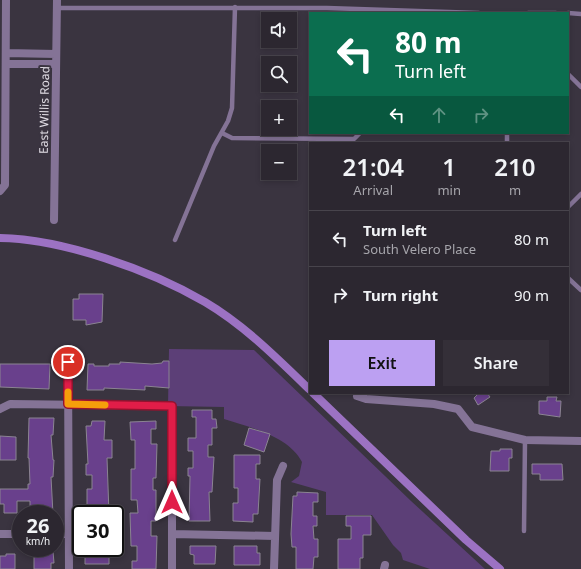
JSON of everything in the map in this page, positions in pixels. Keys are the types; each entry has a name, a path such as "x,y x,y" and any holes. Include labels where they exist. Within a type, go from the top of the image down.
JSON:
{"street":[{"path":"0,191 5,185 6,0"},
{"name":"East Willis Road","path":"54,220 57,4"},
{"path":"6,53 56,54"},
{"path":"27,54 28,64"},
{"path":"6,64 56,64"},
{"path":"68,362 69,569"},
{"path":"357,396 366,399 434,404 458,409 472,427 525,440 581,441"},
{"path":"0,409 10,404 172,406 172,569"},
{"path":"274,569 277,480 283,466"},
{"path":"0,534 12,534"},
{"path":"64,534 69,534"},
{"path":"172,534 275,536"}],"lane":[{"path":"57,4 424,12"},
{"path":"175,240 232,108 235,7"},
{"path":"569,13 581,14"},
{"path":"569,75 581,87"},
{"path":"222,132 232,138 354,139 359,134"},
{"path":"569,206 581,194"},
{"path":"569,279 581,290"},
{"path":"581,434 581,441"},
{"path":"524,531 525,440"}],"shaded area":[{"path":"169,349 254,350 411,501 485,569 430,569 403,560 401,553 393,545 372,515 326,515 326,492 291,482 299,476 302,462 288,445 256,429 224,419 224,407 168,406"}],"building":[{"path":"79,294 103,294 102,322 86,325 86,320 73,320 73,299 79,299"},
{"path":"163,361 169,361 169,388 145,386 145,390 104,388 104,390 87,390 88,364 94,364 94,366 109,366 109,364 120,364 120,362 152,364 162,363"},
{"path":"0,364 50,364 49,389 0,387"},
{"path":"488,394 490,397 478,405 474,398 477,395"},
{"path":"547,397 557,397 556,401 561,401 560,417 539,414 539,401 547,401"},
{"path":"192,410 212,410 212,419 216,419 217,428 212,428 212,445 208,445 208,457 214,457 212,492 209,492 210,521 189,521 190,476 188,476 188,468 193,468 193,451 188,451 188,438 196,438 196,417 192,417"},
{"path":"29,418 54,418 53,435 51,435 54,460 53,477 51,477 53,505 30,505 30,501 17,501 17,505 12,505 12,513 4,513 4,504 0,504 0,489 28,489 28,484 30,484 28,458"},
{"path":"92,421 105,421 104,440 112,440 112,458 107,458 109,505 87,505 87,489 92,489 92,475 86,475 86,464 88,464 86,426 91,426"},
{"path":"156,421 156,429 151,429 151,444 157,444 156,478 153,478 153,490 156,490 156,521 151,521 151,536 157,536 156,569 132,569 132,561 137,561 137,546 131,546 130,513 138,513 137,500 131,500 131,469 135,469 135,440 131,440 130,422"},
{"path":"249,428 270,434 264,452 244,445"},
{"path":"0,436 16,437 16,460 0,460"},
{"path":"500,449 512,449 512,458 509,458 509,471 490,471 491,451 500,451"},
{"path":"234,455 260,455 260,464 256,464 256,479 260,479 258,514 253,514 253,522 233,521 233,503 238,503 238,488 234,488"},
{"path":"532,464 562,464 563,480 540,480 540,474 532,474"},
{"path":"297,492 318,493 318,502 313,502 313,516 317,516 317,526 313,526 314,539 318,539 318,557 314,557 313,569 296,569 296,547 292,547 291,534 293,496 297,496"},
{"path":"346,516 371,516 371,535 363,535 363,558 360,558 360,569 338,569 338,539 351,539 351,526 346,526"},
{"path":"190,546 216,546 215,564 194,564 194,555 190,554"},
{"path":"234,546 257,546 257,553 260,553 260,565 234,565"},
{"path":"6,554 12,554 12,557 15,557 15,569 0,569 0,556 6,556"},
{"path":"34,557 54,557 54,563 51,563 51,569 34,569"},
{"path":"85,557 109,557 109,564 85,564"}],"waterway":[{"path":"0,238 25,240 78,250 133,268 183,290 219,311 247,332 273,354 309,389"},
{"path":"314,394 466,540 500,569"}],"slow traffic":[{"path":"68,392 68,404 105,405"}],"route":[{"path":"68,362 68,404 172,406 172,502"}]}
